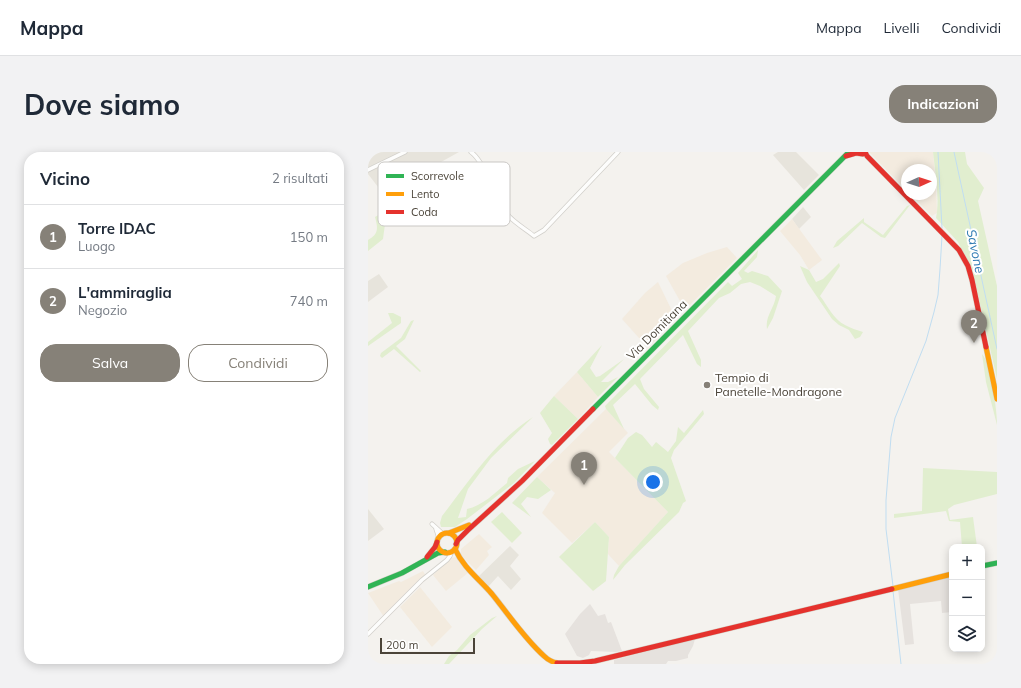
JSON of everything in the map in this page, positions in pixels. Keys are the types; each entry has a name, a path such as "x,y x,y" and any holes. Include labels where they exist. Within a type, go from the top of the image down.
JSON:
{"street":[{"path":"384,162 405,152"},
{"path":"471,152 479,162"},
{"path":"510,217 534,236 544,230 618,152"},
{"path":"847,154 864,154 959,250 968,266 997,398"},
{"name":"Via Domitiana","path":"368,587 402,573 438,553 454,548 462,536 522,482 720,280 847,154"},
{"path":"368,170 378,165"},
{"name":"Via Domitiana","path":"423,560 433,550 443,534 463,528 478,520"},
{"path":"432,524 443,534"},
{"path":"435,528 440,550 445,552"},
{"path":"449,533 454,536 454,548 457,555 534,645 554,663 595,662 949,575"},
{"path":"368,634 422,580 447,560 454,548"},
{"path":"985,565 997,563"}],"shaded area":[{"path":"368,152 459,152 441,162 378,162 378,187 368,174"},
{"path":"778,152 796,152 819,175 804,190 773,155"},
{"path":"869,152 933,152 934,164 901,164 901,185"},
{"path":"916,200 937,200 937,213 932,216"},
{"path":"803,207 811,217 799,229 792,219"},
{"path":"792,219 822,260 809,270 800,255 780,231"},
{"path":"727,247 737,258 685,310 666,276 683,263"},
{"path":"379,274 388,287 368,302 368,281"},
{"path":"658,282 676,319 648,348 622,319 645,293"},
{"path":"577,372 598,397 578,419 554,396"},
{"path":"606,409 628,433 609,452 668,512 619,566 608,554 609,537 595,522 572,543 542,513 555,493 537,477"},
{"path":"368,509 384,529 368,541"},
{"path":"479,534 492,547 487,551 489,555 476,570 461,555 461,549"},
{"path":"510,546 519,555 510,566 521,579 511,590 498,576 488,587 479,576"},
{"path":"456,557 469,572 446,591 433,575 451,558"},
{"path":"423,571 426,576 384,617 368,593 399,581 401,582"},
{"path":"947,577 949,578 949,612 942,613 941,601 910,604 914,644 905,645 898,589"},
{"path":"420,587 452,627 432,647 400,607"},
{"path":"590,604 598,616 605,614 608,623 611,622 622,651 591,651 589,655 583,658 577,656 565,634 580,614"},
{"path":"695,639 688,658 668,661 666,664 614,664 614,660"}],"green space":[{"path":"933,152 965,152 967,164 984,188 978,201 997,286 997,379 973,272 958,242 936,218 937,164 934,164"},
{"path":"910,205 885,238 881,237 862,223 838,246 833,248 837,241 864,218 864,222 883,235 907,206"},
{"path":"378,215 378,226 385,226 383,239 368,251 368,240 372,238 377,230 375,217"},
{"path":"758,250 757,257 744,271 748,273 752,271 768,276 782,291 773,318 767,329 768,316 776,296 760,286 750,282 741,284 730,293 719,298 688,331 701,360 701,367 697,364 683,335 640,379 644,389 659,407 658,410 635,384 613,405 624,429 605,406 728,282 732,286 742,279 738,273"},
{"path":"839,263 840,266 820,296 834,316 841,322 849,327 863,332 860,337 855,339 849,330 839,325 832,319 807,282 800,266 809,270 816,282 823,279"},
{"path":"388,313 393,313 401,317 401,323 368,346 368,342 392,323"},
{"path":"414,320 405,339 396,346 421,371 420,372 394,349 382,358 380,356 381,353 401,338 411,321"},
{"path":"602,345 590,368 596,377 600,376 624,359 601,382 608,382 618,377 598,397 577,372"},
{"path":"982,354 991,377 995,399 997,425 986,382"},
{"path":"554,396 578,419 552,445 548,439 552,433 540,413"},
{"path":"703,410 704,414 674,450 671,458 686,501 683,503 679,512 625,565 613,580 619,566 668,512 615,458 628,438 636,432 642,435 652,447 656,442 668,452 676,441 678,427 684,433"},
{"path":"533,417 491,458 468,489 458,518 466,517 467,509 488,499 507,483 508,478 518,469 535,461 514,483 467,519 455,527 441,527 440,523 442,516 483,462 506,438"},
{"path":"923,468 997,472 997,494 954,505 948,509 950,520 973,517 977,544 962,544 960,522 949,521 946,511 894,518 894,514 922,511"},
{"path":"537,477 551,490 538,499 527,497 521,504 531,517 512,503"},
{"path":"502,512 522,533 512,543 491,522"},
{"path":"595,522 609,537 606,581 593,591 559,557"},
{"path":"497,616 482,629 449,664 444,664 449,656 457,650 470,635 492,618"}],"waterway":[{"path":"938,152 942,228"},
{"name":"Savone","path":"954,152 997,349"},
{"path":"893,586 886,529 886,500 891,437 895,418 926,341 934,312 938,295 942,236"},
{"path":"893,591 901,664"}],"traffic: fast":[{"path":"593,409 849,152"},
{"path":"368,587 402,573 438,553 445,552"},
{"path":"985,565 997,563"}],"traffic: slow":[{"path":"986,347 997,399"},
{"path":"449,533 469,525"},
{"path":"447,533 454,536 457,543 454,550 447,553 440,550 437,543 440,536 447,533"},
{"path":"455,549 462,562 492,594 530,642 547,659 557,663"},
{"path":"892,589 949,575"}],"traffic: jam":[{"path":"865,152 867,156 959,250 968,266 972,280 986,347"},
{"path":"846,156 856,153 863,154"},
{"path":"456,544 468,530 522,481 593,409"},
{"path":"427,557 437,542"},
{"path":"557,663 580,663 595,661 892,589"}],"place":[{"name":"L'ammiraglia","path":"974,343"},
{"name":"Tempio di Panetelle-Mondragone","path":"707,385"},
{"name":"Torre IDAC","path":"584,485"}]}
